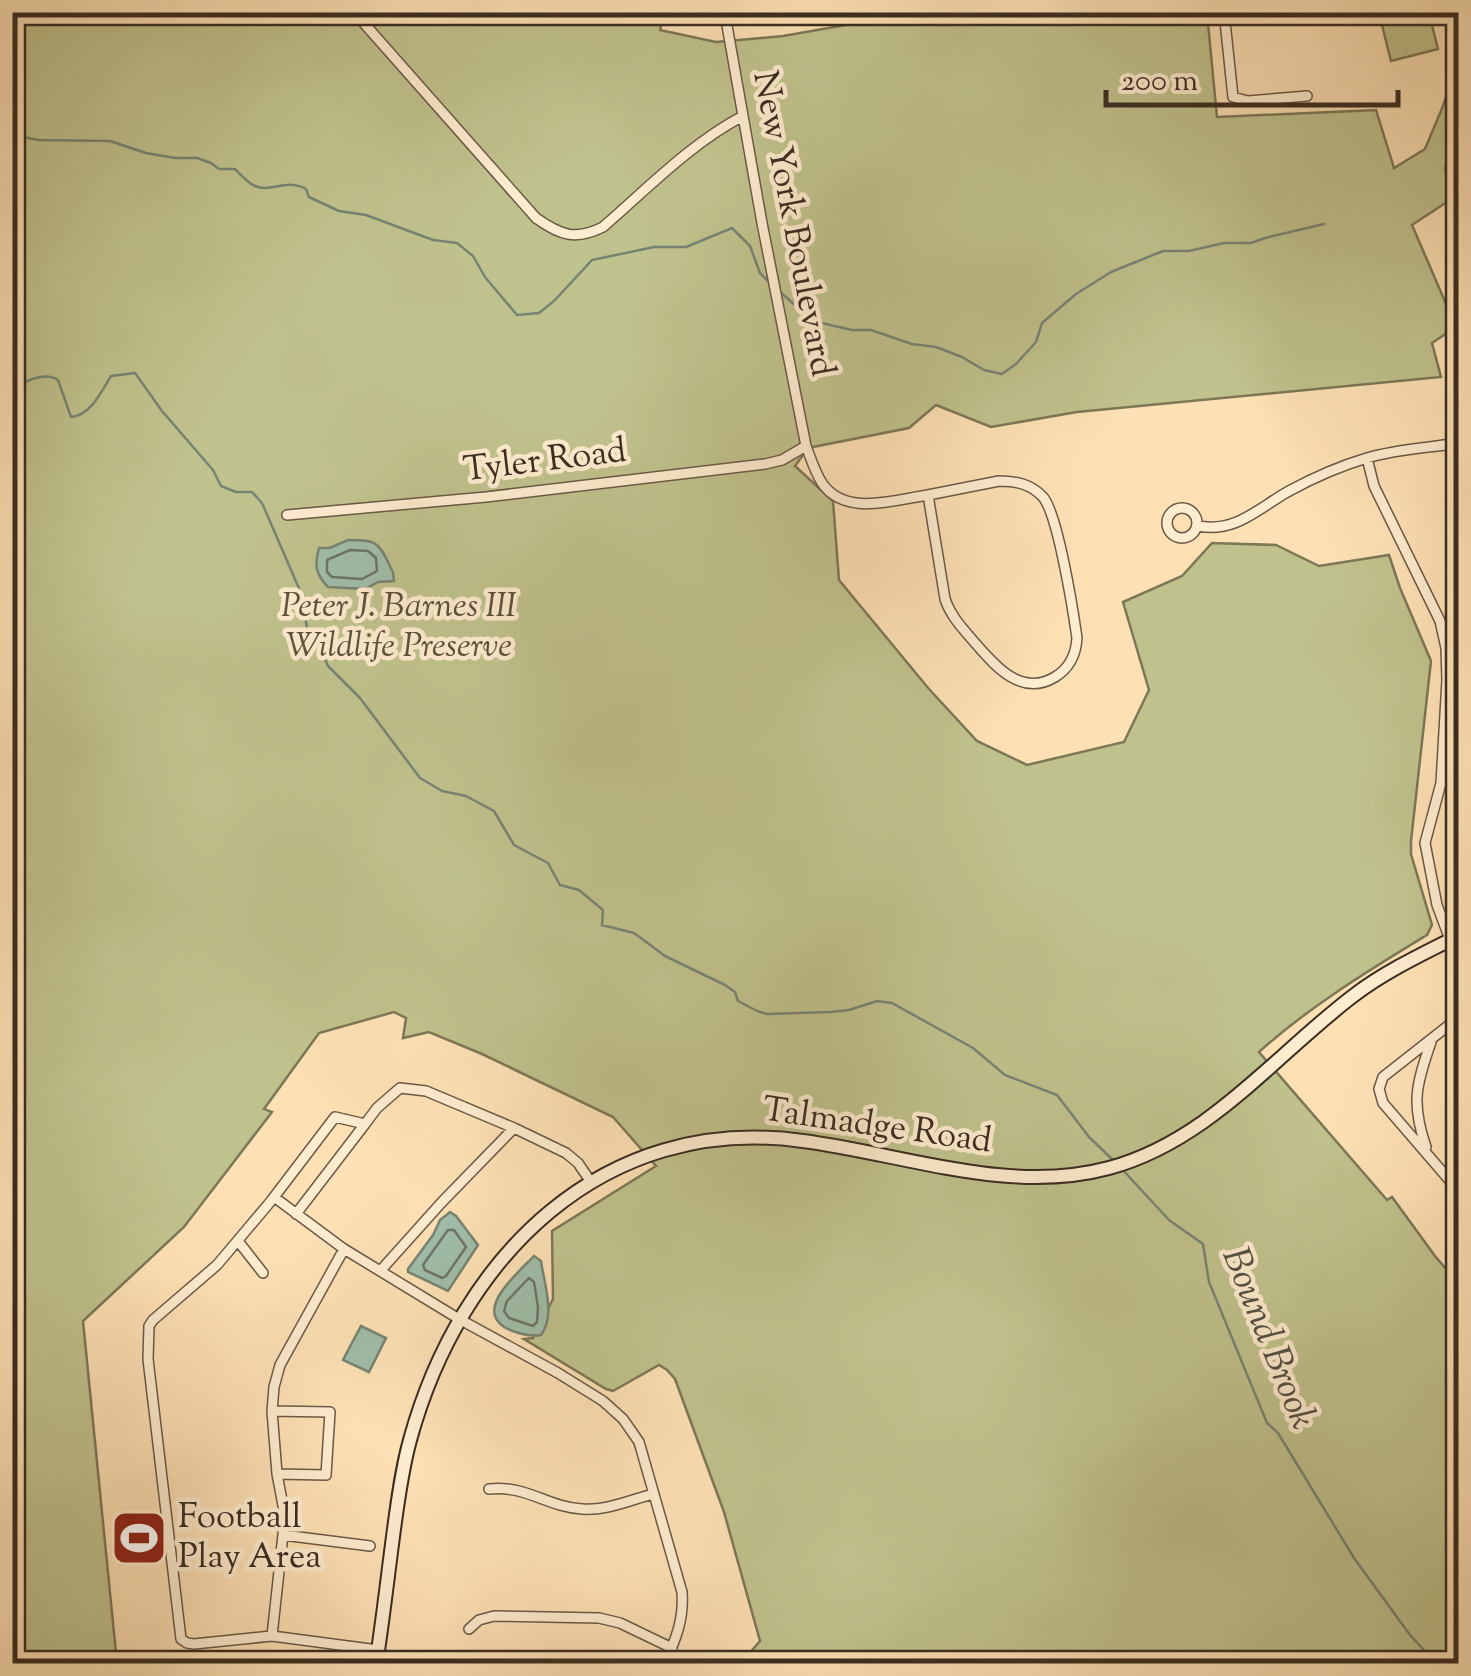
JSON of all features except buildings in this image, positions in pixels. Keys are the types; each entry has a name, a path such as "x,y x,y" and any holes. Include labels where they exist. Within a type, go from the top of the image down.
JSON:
{"street":[{"path":"354,12 536,218 567,235 587,235 603,227 719,128 742,116"},
{"name":"New York Boulevard","path":"728,12 726,20 742,116 806,446 824,487 846,502 862,504 928,496 999,481 1024,484 1042,496 1053,515 1077,638 1076,650 1065,671 1046,682 1011,678 994,665 960,626 945,599 928,496"},
{"path":"1224,12 1233,97 1248,101 1308,96"},
{"path":"1198,526 1227,527 1288,492 1368,458 1458,443"},
{"name":"Tyler Road","path":"286,515 486,497 765,464 782,460 806,446"},
{"path":"1368,458 1374,486 1440,620 1446,648 1441,783 1425,843 1437,906 1455,939 1458,961"},
{"path":"1446,680 1458,679"},
{"name":"Talmadge Road","path":"377,1657 401,1479 428,1384 459,1318 492,1271 549,1212 591,1182 638,1157 666,1148 764,1136 1024,1177 1078,1175 1106,1169 1182,1137 1354,995 1400,966 1455,939"},
{"path":"1458,1018 1383,1078 1379,1090 1383,1103 1458,1190"},
{"path":"1428,1155 1416,1120 1415,1098 1432,1038"},
{"path":"296,1214 377,1108 400,1088 426,1091 566,1153 591,1182"},
{"path":"365,1124 335,1117 218,1266 152,1320 148,1360 181,1638 194,1644 272,1636 377,1657"},
{"path":"380,1270 514,1128"},
{"path":"274,1196 344,1249 603,1401 623,1418 639,1442 682,1592 683,1611 664,1664"},
{"path":"238,1241 263,1273"},
{"path":"272,1636 285,1516 272,1411 274,1387 280,1365 344,1249"},
{"path":"272,1411 330,1412 326,1475 278,1474"},
{"path":"489,1488 519,1489 579,1509 610,1506 653,1494"},
{"path":"282,1535 370,1546"},
{"path":"470,1629 479,1620 494,1616 599,1618 620,1623 672,1648"}],"green space":[{"name":"Peter J. Barnes III Wildlife Preserve","path":"665,12 660,30 716,42 783,36 902,13 1005,13 1028,23 1051,13 1170,12 1171,17 1177,13 1207,13 1217,117 1376,110 1394,168 1425,149 1458,60 1458,136 1445,168 1453,198 1412,225 1456,327 1432,343 1441,377 1077,412 991,427 936,405 909,428 808,448 795,466 833,501 839,580 977,741 1027,765 1124,742 1149,690 1123,602 1182,576 1212,543 1276,545 1319,566 1389,555 1431,661 1411,854 1432,925 1427,935 1319,1004 1259,1052 1387,1200 1392,1197 1458,1283 1458,1663 741,1663 760,1641 724,1512 675,1379 659,1365 613,1391 524,1339 533,1338 553,1299 552,1231 656,1166 613,1117 429,1032 403,1038 406,1018 394,1012 319,1033 264,1109 272,1112 184,1227 83,1321 117,1663 13,1663 12,13"},
{"path":"1379,13 1429,13 1438,49 1391,61"},
{"name":"Football Play Area","path":"149,1518 153,1557 128,1560 125,1519"}],"water":[{"path":"348,540 378,546 394,581 378,582 365,589 328,587 317,569 319,548"},
{"path":"450,1212 478,1245 448,1291 408,1269 440,1220"},
{"path":"534,1256 541,1261 548,1318 541,1335 533,1336 510,1330 494,1313 508,1283"},
{"path":"361,1326 386,1338 369,1372 343,1360"}],"waterway":[{"path":"12,135 39,140 110,141 146,153 197,158 219,169 235,169 261,188 298,186 306,189 309,197 339,211 366,215 433,240 457,243 473,256 517,315 539,313 592,260 654,247 686,247 732,228 750,246 760,273 769,282"},
{"path":"779,291 813,321 871,330 912,344 936,347 984,370 1002,374 1036,342 1042,323 1076,294 1111,272 1163,251 1251,243 1324,224"},
{"name":"Bound Brook","path":"12,376 23,383 45,377 58,380 71,417 90,407 111,376 135,373 213,470 221,486 236,492 252,492 262,503 301,593 307,628 328,666 360,698 420,778 494,811 514,845 548,863 560,885 579,890 603,910 602,925 634,933 665,956 725,985 735,992 738,1001 767,1014 831,1012 877,1001 892,1003 973,1048 1005,1075 1057,1095 1089,1137 1113,1160"},
{"name":"Bound Brook","path":"1122,1169 1169,1220 1203,1244 1209,1282 1267,1423 1278,1433 1354,1558 1410,1635 1437,1664"}],"place":[{"name":"Football Play Area","path":"139,1538"}]}
